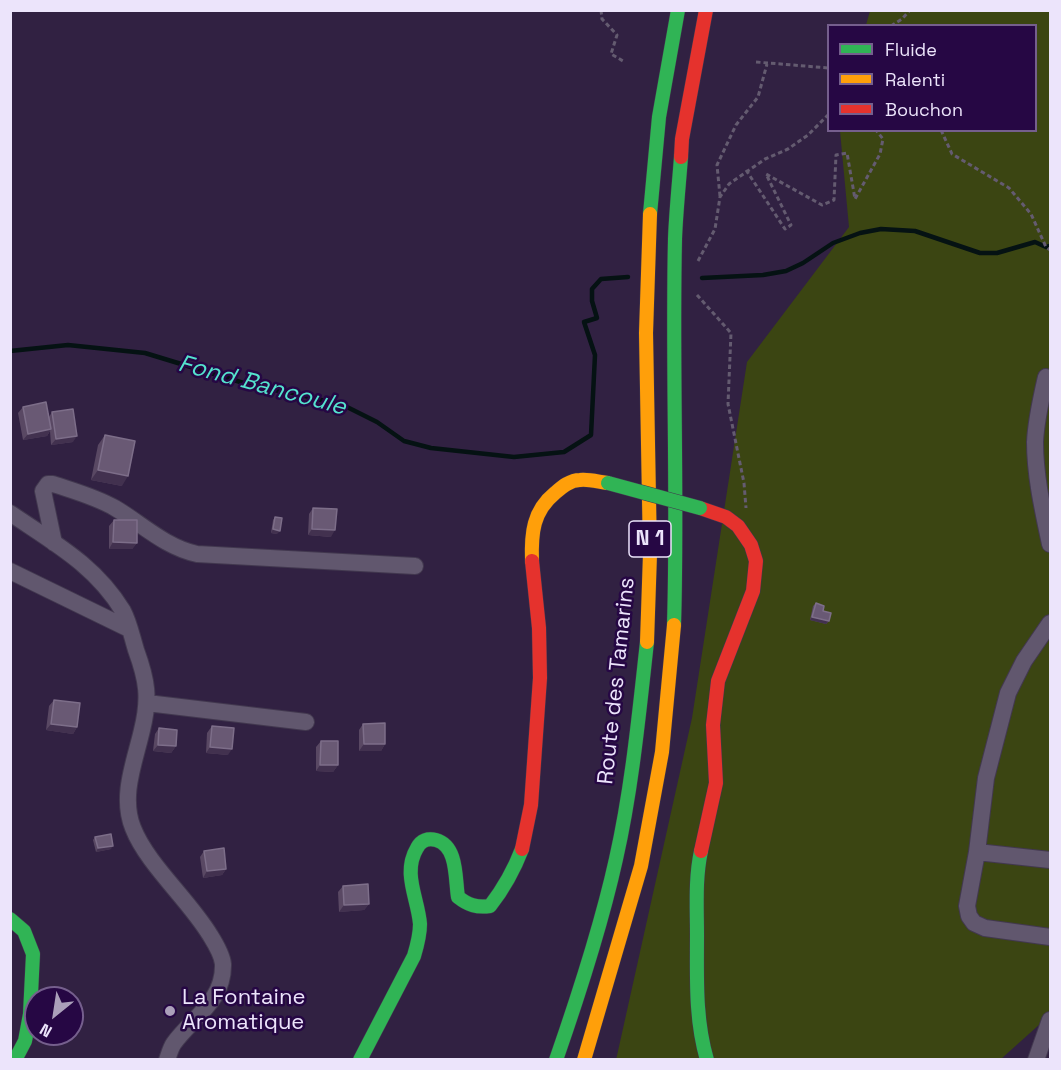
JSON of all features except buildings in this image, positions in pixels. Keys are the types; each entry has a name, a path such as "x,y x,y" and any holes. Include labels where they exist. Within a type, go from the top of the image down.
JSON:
{"main road":[{"name":"Route des Tamarins","path":"556,1059 576,1005 616,860 634,753 649,611 647,246 662,96 678,10"},
{"name":"N 1","path":"584,1059 641,866 662,752 674,636 676,558 675,237 682,139 706,10"},
{"path":"360,1059 414,956 420,938 419,919 410,883 413,853 419,843 434,838 450,849 458,897 468,906 479,908 490,906 507,884 515,867 525,838 531,809 539,702 541,644 531,535 537,513 555,493 576,480 608,483 700,508 733,521 751,544 756,559 756,574 747,608 730,645 718,680 713,731 717,762 716,789 699,861 696,1004 698,1026 707,1059"},
{"path":"10,919 24,931 33,954 30,1014 25,1041 15,1059"}],"street":[{"path":"1046,377 1037,420 1035,443 1041,504 1050,544"},
{"path":"54,543 43,491 48,484 83,494 114,507 183,551 197,554 415,566"},
{"path":"10,513 87,566 105,586 124,613 147,682 147,703 129,785 127,802 129,818 147,853 203,922 223,962 216,993 208,1008 173,1044 167,1059"},
{"path":"10,571 129,629"},
{"path":"1050,624 1024,661 1008,693 986,778 968,906 969,916 974,923 985,928 1050,937"},
{"path":"147,703 306,722"},
{"path":"977,852 1050,861"},
{"path":"1036,1059 1050,1020"}],"path":[{"path":"601,10 602,19 617,35 611,54 623,61"},
{"path":"894,24 910,10"},
{"path":"756,62 827,68"},
{"path":"696,264 715,229 720,197 717,165 736,125 758,97 767,64"},
{"path":"720,197 729,184 746,170 788,149 808,135 827,117"},
{"path":"746,170 785,229 791,225 766,174 822,205 834,200 836,155 847,153 855,199 880,154 883,139 878,132"},
{"path":"942,132 952,154 1009,188 1031,214 1046,247 1050,250"},
{"path":"694,291 731,333 728,404 745,492 743,533"}],"green space":[{"path":"870,11 1050,11 1050,1015 1001,1059 616,1060 692,718 747,362 849,227 840,132 1037,132 1037,24 866,24"}],"waterway":[{"name":"Fond Bancoule","path":"702,278 763,275 786,271 803,263 833,243 860,233 881,229 915,231 980,253 997,253 1035,242 1046,247 1050,246"},
{"name":"Fond Bancoule","path":"10,351 68,345 145,353 260,388 293,393 345,406 377,422 404,441 431,448 514,457 564,452 591,435 595,355 584,322 597,318 592,301 592,289 601,279 628,277"}],"traffic: fast":[{"path":"650,214 659,117 678,10"},
{"path":"674,625 674,287 675,229 681,157"},
{"path":"608,483 700,508"},
{"path":"556,1060 604,910 622,832 631,778 647,642"},
{"path":"360,1060 414,956 420,924 412,886 411,867 419,845 430,839 443,843 452,856 458,897 469,904 481,907 490,906 495,899 508,879 522,849"},
{"path":"701,851 697,893 697,983 700,1029 707,1060"},
{"path":"10,919 24,931 33,954 30,1014 25,1041 15,1060"}],"traffic: slow":[{"path":"647,642 650,554 646,333 650,214"},
{"path":"532,561 535,523 548,500 563,486 576,480 608,483"},
{"path":"584,1060 641,866 662,752 674,625"}],"traffic: jam":[{"path":"681,157 682,139 706,10"},
{"path":"700,508 726,517 738,526 751,545 756,561 753,591 718,681 713,725 716,783 701,851"},
{"path":"522,849 531,805 540,678 539,628 532,561"}],"place":[{"name":"La Fontaine Aromatique","path":"170,1011"}]}
